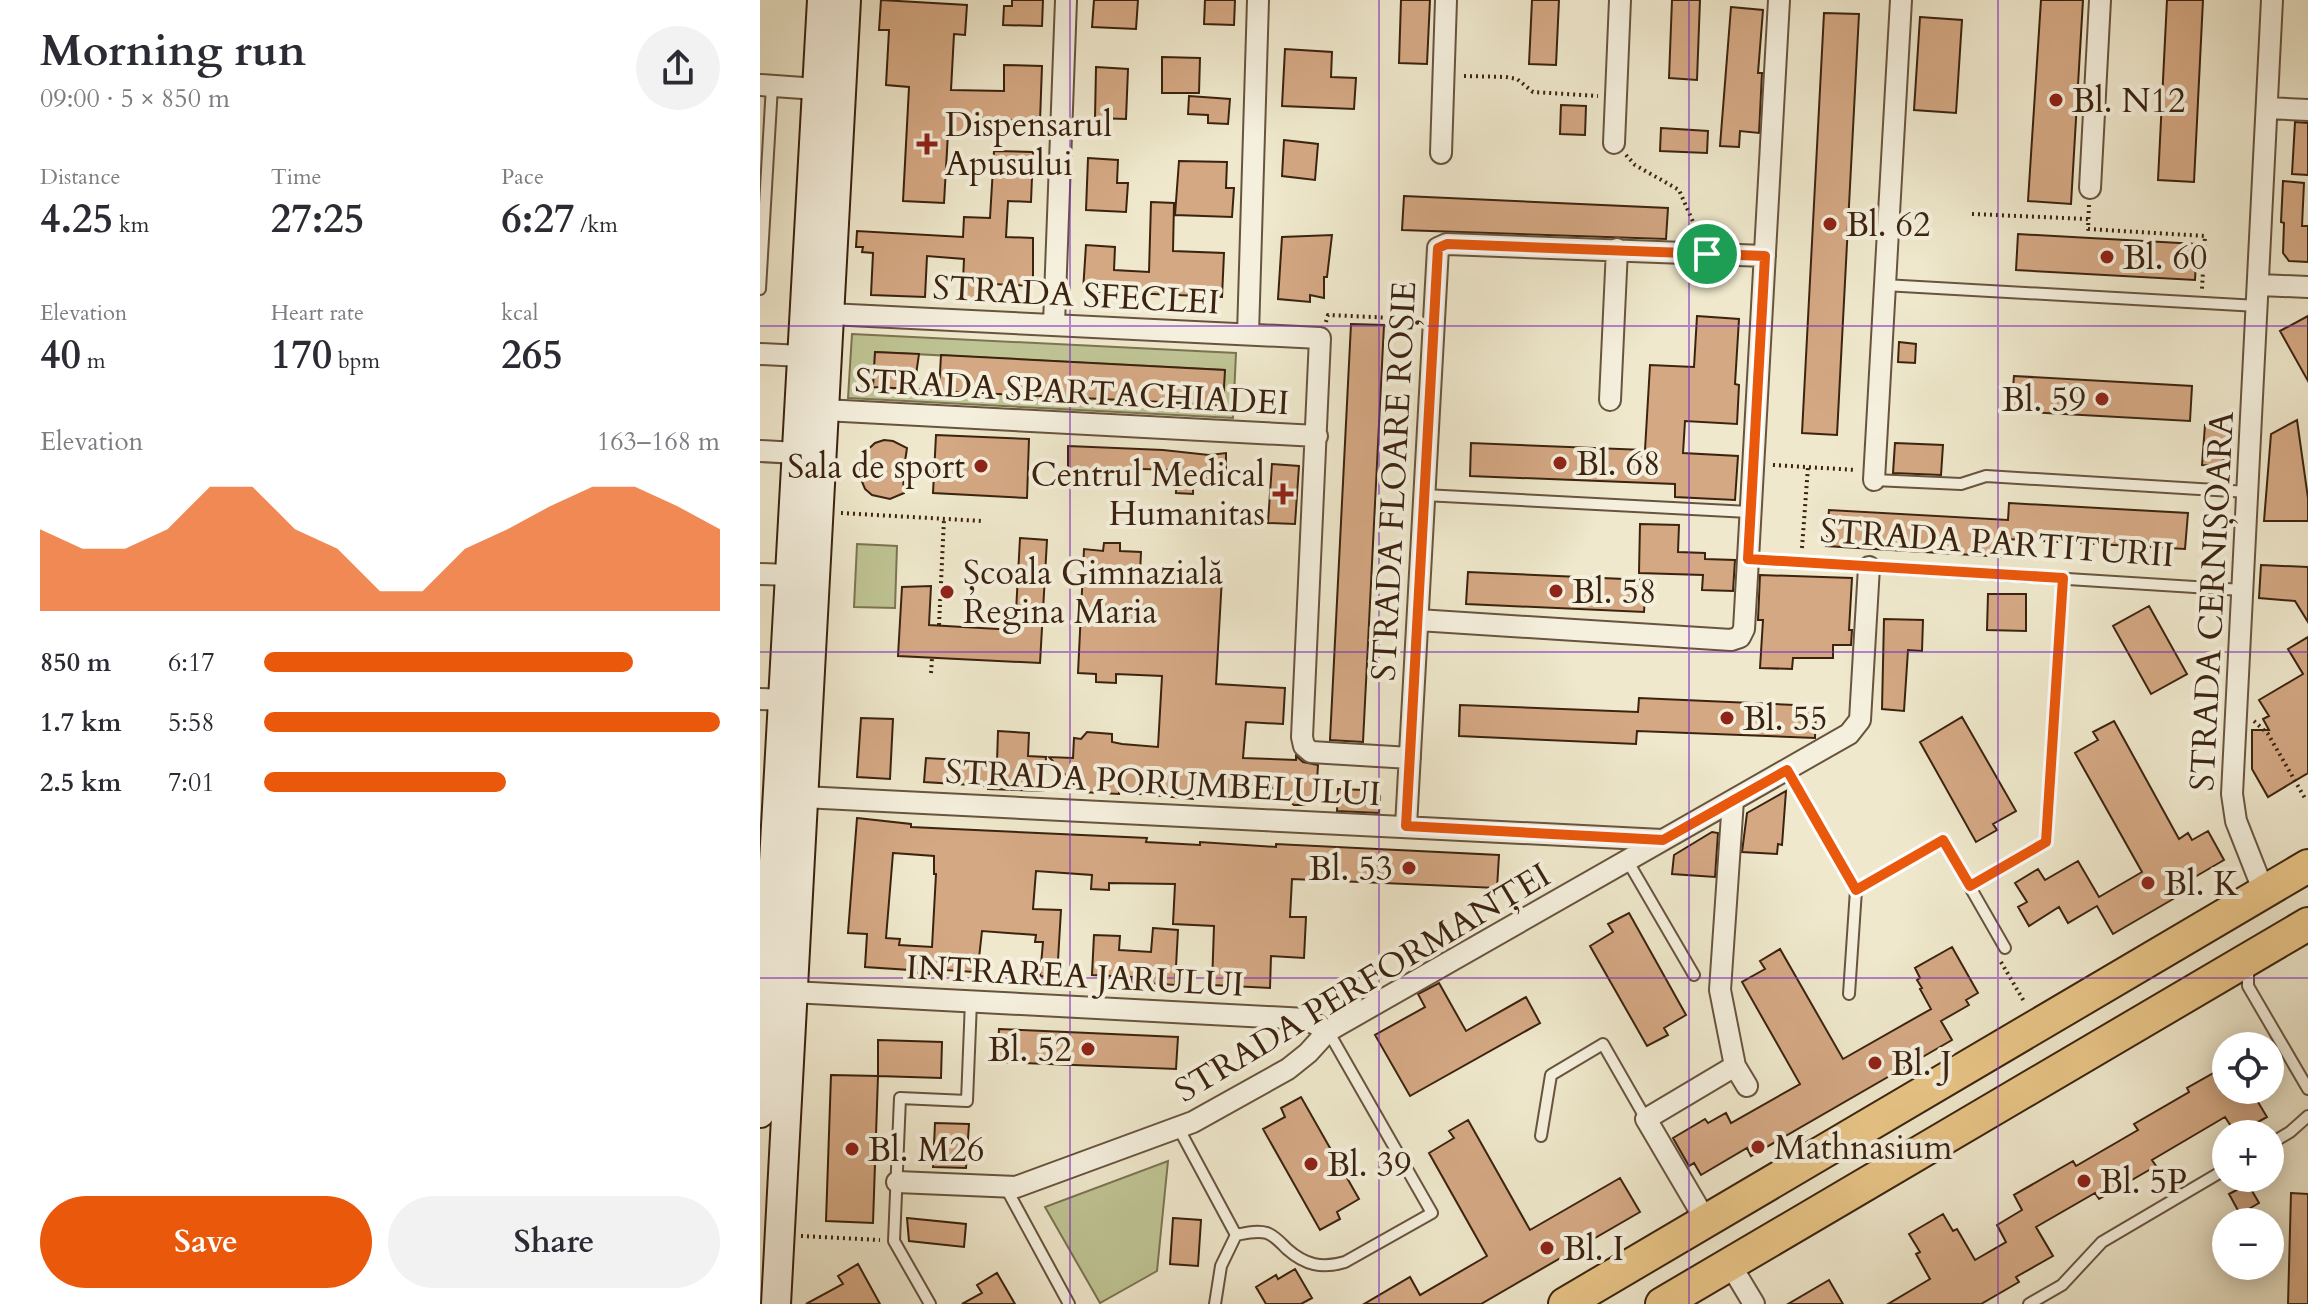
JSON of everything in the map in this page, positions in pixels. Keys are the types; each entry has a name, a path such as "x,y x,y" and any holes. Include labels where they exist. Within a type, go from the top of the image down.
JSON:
{"main road":[{"path":"776,1304 792,992 783,700 797,453 814,357 817,313 829,89 822,0"},
{"path":"829,89 846,0"},
{"path":"783,700 824,410 814,357"},
{"path":"760,1113 785,815"},
{"path":"1565,1304 2308,866"},
{"path":"2222,917 2247,960"},
{"path":"1662,1304 2308,924"},
{"path":"1706,1221 1730,1264"}],"street":[{"path":"1054,324 1066,0"},
{"path":"1248,334 1258,0"},
{"path":"1441,153 1446,0"},
{"path":"1614,143 1620,0"},
{"path":"1418,620 1731,640 1740,637 1744,629 1779,0"},
{"path":"1874,475 1901,0"},
{"path":"2090,188 2100,0"},
{"name":"STRADA CERNIȘOARA","path":"2264,892 2233,808 2272,0"},
{"path":"766,86 829,89"},
{"path":"2268,108 2308,110"},
{"name":"STRADA FLOARE ROȘIE","path":"1406,826 1438,248 1447,244 1765,256"},
{"path":"1610,400 1617,249"},
{"path":"2260,285 2308,287"},
{"name":"STRADA SFECLEI","path":"817,313 1320,338"},
{"path":"1320,338 1302,737 1304,746 1311,752 1410,758"},
{"path":"760,354 814,357"},
{"name":"STRADA SPARTACHIADEI","path":"824,410 1317,436"},
{"path":"760,451 797,453"},
{"name":"STRADA PERFORMANȚEI","path":"897,1182 1016,1187 1179,1129 1288,1069 1328,1031 1849,734 1858,725 1869,567"},
{"path":"760,574 790,575"},
{"path":"1733,800 1720,990 1735,1066 1747,1086"},
{"name":"STRADA PORUMBELULUI","path":"785,815 1406,826 1663,840"},
{"name":"INTRAREA JARULUI","path":"792,992 1306,1019 1328,1031"},
{"path":"1706,1221 1646,1119 1735,1066"},
{"path":"1730,1264 1754,1304"}],"lane":[{"path":"760,289 766,86"},
{"path":"1884,285 2258,306"},
{"path":"1874,475 1961,484 1986,476 2248,492"},
{"path":"1424,495 1749,512"},
{"name":"STRADA PARTITURII","path":"1748,559 2242,590"},
{"path":"1970,886 2046,842 2063,578"},
{"path":"1787,770 1856,890 1849,994"},
{"path":"1856,890 1943,840 2005,948"},
{"path":"1627,860 1694,975"},
{"path":"2247,960 2248,986 2308,1089"},
{"path":"930,1304 894,1241 900,1098 967,1101 971,1001"},
{"path":"1236,1235 1264,1232 1272,1235 1298,1259 1322,1266 1335,1265 1432,1213 1328,1031"},
{"path":"1541,1136 1551,1075 1603,1044 1646,1119"},
{"path":"2284,1136 2308,1116"},
{"path":"1179,1129 1236,1235"},
{"path":"2029,1304 2062,1285 2102,1242 2212,1177"},
{"path":"1006,1188 1069,1304"},
{"path":"1215,1304 1221,1266 1236,1235"}],"path":[{"path":"1444,75 1506,77 1517,79 1533,92 1616,97"},
{"path":"1614,143 1635,165 1679,190 1707,254"},
{"path":"1972,214 2088,219"},
{"path":"2088,229 2205,236 2201,303"},
{"path":"1320,338 1328,315 1434,320"},
{"path":"1752,464 1874,475"},
{"path":"1802,562 1808,467"},
{"path":"845,513 982,521"},
{"path":"939,625 944,519"},
{"path":"931,673 932,658"},
{"path":"2235,720 2253,721 2268,734 2306,800"},
{"path":"2005,948 1996,954 2038,1026"},
{"path":"779,1235 894,1241"}],"green space":[{"path":"852,334 1236,353 1233,418 848,398","holes":["875,352 1224,370 1223,405 874,387"]},
{"path":"857,544 897,546 895,608 854,607"},
{"path":"1168,1161 1157,1271 1100,1303 1045,1207"}],"building":[{"path":"881,0 967,5 965,35 954,34 951,90 1004,91 1004,65 1042,66 1040,121 992,120 992,134 948,133 944,203 903,201 909,87 886,85 889,30 879,30"},
{"path":"1012,0 1043,0 1042,26 1003,25 1004,6 1012,6"},
{"path":"1094,0 1138,0 1136,29 1092,27"},
{"path":"1205,0 1235,0 1234,25 1204,24"},
{"path":"1401,0 1430,0 1427,64 1399,63"},
{"path":"1532,0 1559,0 1556,65 1529,64"},
{"path":"1672,0 1700,0 1697,80 1669,78"},
{"name":"Bl. N12","path":"2041,0 2083,0 2071,204 2028,201"},
{"path":"2167,0 2203,0 2194,182 2158,180"},
{"path":"1731,7 1763,10 1758,73 1762,73 1759,133 1740,131 1739,147 1720,146"},
{"name":"Bl. 62","path":"1824,13 1859,14 1837,435 1802,433"},
{"path":"1920,17 1962,20 1956,113 1914,110"},
{"path":"1285,49 1332,52 1331,77 1356,78 1354,109 1282,106"},
{"path":"1162,57 1200,58 1199,93 1162,93"},
{"path":"1096,67 1128,69 1126,119 1095,118"},
{"path":"1189,96 1230,99 1228,124 1208,123 1208,115 1188,114"},
{"path":"1561,105 1586,106 1585,135 1560,134"},
{"path":"2295,122 2308,123 2308,175 2292,174"},
{"path":"1661,128 1708,131 1707,153 1660,151"},
{"path":"1284,140 1318,144 1315,180 1282,176"},
{"path":"994,151 1033,152 1031,202 1008,201 1006,237 1033,238 1033,286 993,284 992,302 962,301 964,259 927,256 925,297 871,295 873,253 862,252 863,247 856,247 857,231 963,237 964,217 990,218"},
{"path":"1088,158 1118,160 1117,183 1128,183 1126,212 1086,210"},
{"path":"1179,161 1227,162 1226,188 1234,188 1232,217 1175,215"},
{"path":"2283,181 2304,183 2302,226 2308,226 2308,262 2289,261 2283,253"},
{"path":"1404,196 1668,208 1666,239 1402,230"},
{"path":"1151,202 1174,203 1173,251 1224,253 1222,297 1083,291 1086,245 1115,247 1114,270 1149,272"},
{"name":"Bl. 60","path":"2018,234 2197,244 2195,280 2016,270"},
{"path":"1332,235 1327,277 1324,277 1324,298 1310,295 1310,302 1278,299 1282,237"},
{"path":"1697,316 1739,319 1735,384 1739,385 1737,424 1685,421 1683,453 1738,456 1735,500 1675,497 1675,484 1470,476 1471,443 1645,450 1650,365 1694,367"},
{"path":"2308,316 2308,381 2280,331"},
{"path":"1351,324 1384,325 1363,742 1330,740"},
{"path":"1899,342 1916,344 1915,363 1898,362"},
{"path":"875,352 919,354 914,389 873,387"},
{"path":"941,355 1225,370 1223,405 939,391"},
{"name":"Bl. 59","path":"2014,376 2192,386 2190,421 2011,411"},
{"path":"2297,420 2308,498 2308,521 2264,521 2271,434"},
{"path":"2205,425 2231,427 2228,456 2216,466 2202,465"},
{"name":"Sala de sport","path":"936,435 1029,439 1027,498 933,493"},
{"path":"884,440 907,448 904,493 890,499 872,495 865,489 858,472 862,455 875,443"},
{"path":"1895,443 1943,445 1941,475 1893,473"},
{"path":"1068,446 1209,455 1226,453 1226,478 1193,478 1193,494 1176,493 1177,470 1105,468 1105,483 1068,482"},
{"name":"Centrul Medical Humanitas","path":"1272,464 1299,466 1295,524 1268,523"},
{"path":"2009,503 2188,513 2185,549 2006,539 2005,557 1826,546 1829,510 2008,520"},
{"path":"1640,524 1679,525 1678,552 1705,553 1705,559 1735,560 1733,591 1702,590 1703,575 1639,573"},
{"path":"1020,538 1047,540 1040,663 898,656 902,587 931,586 929,625 1015,630"},
{"path":"1104,543 1120,543 1120,551 1141,552 1140,573 1222,577 1216,684 1285,688 1283,724 1246,722 1243,758 1296,760 1296,756 1303,762 1318,765 1316,798 1305,805 1294,805 1270,786 1269,801 1081,792 1049,757 1073,758 1074,738 1081,739 1087,732 1112,734 1112,742 1158,747 1162,676 1116,674 1116,683 1096,682 1096,674 1078,673 1084,549 1103,551"},
{"path":"2261,565 2308,567 2308,622 2295,601 2259,598"},
{"name":"Bl. 58","path":"1468,572 1646,580 1644,612 1466,604"},
{"path":"1760,575 1852,578 1851,645 1833,645 1833,658 1793,658 1792,669 1760,668 1763,620 1758,620"},
{"path":"1988,594 2026,594 2026,631 1987,630"},
{"path":"2149,606 2187,674 2151,694 2113,626"},
{"path":"1884,619 1923,620 1922,651 1908,650 1904,711 1882,709"},
{"path":"2308,637 2308,773 2268,797 2252,769 2252,730 2269,730 2263,719 2269,716 2259,700 2303,674 2288,649"},
{"path":"1639,698 1816,706 1815,738 1637,731 1636,744 1459,736 1460,705 1638,712"},
{"path":"1962,717 2016,811 1993,824 1997,830 1976,842 1920,742"},
{"path":"861,718 893,719 890,779 857,777"},
{"path":"2114,721 2179,839 2188,833 2192,840 2208,831 2224,860 2176,888 2180,895 2113,934 2097,906 2068,923 2059,907 2029,926 2018,907 2027,902 2015,883 2038,869 2045,880 2078,861 2099,897 2142,872 2075,753 2098,740 2093,732"},
{"path":"998,731 1029,733 1028,756 1046,757 1044,791 924,782 926,758 997,762"},
{"path":"1338,789 1364,790 1364,796 1380,796 1379,813 1337,811"},
{"path":"1786,791 1782,845 1778,844 1777,854 1742,852 1747,813"},
{"path":"857,818 911,824 911,827 1147,838 1146,842 1276,847 1276,844 1499,855 1497,888 1292,879 1290,917 1306,917 1304,958 1271,956 1270,988 1212,985 1214,926 1173,924 1175,884 1109,883 1109,890 1091,889 1092,875 1036,871 1033,909 1061,910 1057,977 1040,976 1043,942 1035,942 1036,935 982,931 974,972 930,969 929,974 865,967 867,934 848,933","holes":["893,853 934,856 932,947 899,945 900,939 886,938"]},
{"path":"1712,832 1718,833 1715,877 1672,874 1674,855"},
{"path":"1629,913 1686,1015 1664,1028 1668,1035 1647,1046 1590,946 1613,932 1608,924"},
{"path":"1153,928 1178,930 1175,985 1131,982 1132,977 1092,975 1094,935 1120,936 1119,950 1151,952"},
{"name":"Bl. J","path":"1952,947 1978,993 1966,1000 1969,1005 1941,1021 1952,1040 1751,1156 1747,1148 1701,1175 1694,1163 1689,1166 1673,1138 1705,1119 1708,1123 1726,1113 1731,1123 1800,1084 1742,982 1765,969 1760,961 1780,949 1843,1059 1931,1009 1920,989 1917,980 1920,978 1915,968"},
{"path":"1439,983 1466,1031 1526,997 1540,1023 1410,1096 1375,1035 1425,1007 1418,994"},
{"name":"Bl. 52","path":"999,1029 1178,1037 1176,1069 997,1062"},
{"path":"878,1040 942,1042 941,1078 878,1076"},
{"name":"Bl. 5P","path":"2212,1074 2212,1104 2259,1104 2267,1117 2262,1120 2227,1120 2225,1117 2212,1120 2212,1125 2152,1160 2156,1166 2099,1199 2095,1193 2036,1227 2053,1256 2016,1277 2019,1282 1981,1304 1888,1304 1930,1279 1909,1234 1943,1214 1953,1231 1957,1229 1975,1260 2006,1242 1997,1225 2022,1210 2014,1195 2073,1161 2076,1166 2138,1130 2134,1124 2189,1092 2187,1088"},
{"name":"Bl. M26","path":"831,1075 878,1076 873,1223 826,1221"},
{"name":"Bl. 39","path":"1301,1097 1359,1199 1337,1212 1340,1219 1320,1230 1263,1129 1285,1117 1281,1108"},
{"path":"1468,1120 1530,1230 1620,1178 1640,1212 1481,1304 1364,1304 1410,1277 1420,1295 1487,1256 1429,1153 1454,1138 1449,1131"},
{"path":"935,1123 969,1124 966,1168 933,1167"},
{"path":"2253,1192 2259,1203 2250,1208 2237,1208 2229,1194"},
{"path":"2291,1193 2308,1194 2308,1304 2288,1304"},
{"path":"907,1218 966,1224 964,1247 909,1241"},
{"path":"1173,1218 1201,1220 1198,1266 1170,1264"},
{"path":"858,1264 880,1304 806,1304 843,1284 838,1276"},
{"path":"1295,1269 1312,1298 1301,1304 1266,1304 1256,1287 1276,1275 1278,1279"},
{"path":"997,1273 1015,1304 962,1304 982,1293 977,1285"},
{"path":"1829,1280 1843,1304 1788,1304"}],"place":[{"name":"Bl. N12","path":"2056,100"},
{"name":"Dispensarul Apusului","path":"927,144"},
{"name":"Bl. 62","path":"1830,224"},
{"name":"Bl. 60","path":"2107,257"},
{"name":"Bl. 59","path":"2102,399"},
{"name":"Bl. 68","path":"1560,463"},
{"name":"Sala de sport","path":"981,466"},
{"name":"Centrul Medical Humanitas","path":"1283,494"},
{"name":"Bl. 58","path":"1556,591"},
{"name":"Școala Gimnazială Regina Maria","path":"947,592"},
{"name":"Bl. 55","path":"1727,718"},
{"name":"Bl. 53","path":"1409,868"},
{"name":"Bl. K","path":"2148,883"},
{"name":"Bl. 52","path":"1088,1049"},
{"name":"Bl. J","path":"1875,1063"},
{"name":"Mathnasium","path":"1758,1147"},
{"name":"Bl. M26","path":"852,1149"},
{"name":"Bl. 39","path":"1311,1164"},
{"name":"Bl. 5P","path":"2084,1181"},
{"name":"Bl. I","path":"1547,1248"}],"route":[{"path":"1447,244 1707,254 1765,256 1748,559 2063,578 2046,842 1970,886 1943,840 1856,890 1787,770 1663,840 1406,826 1438,248 1447,244"}]}
